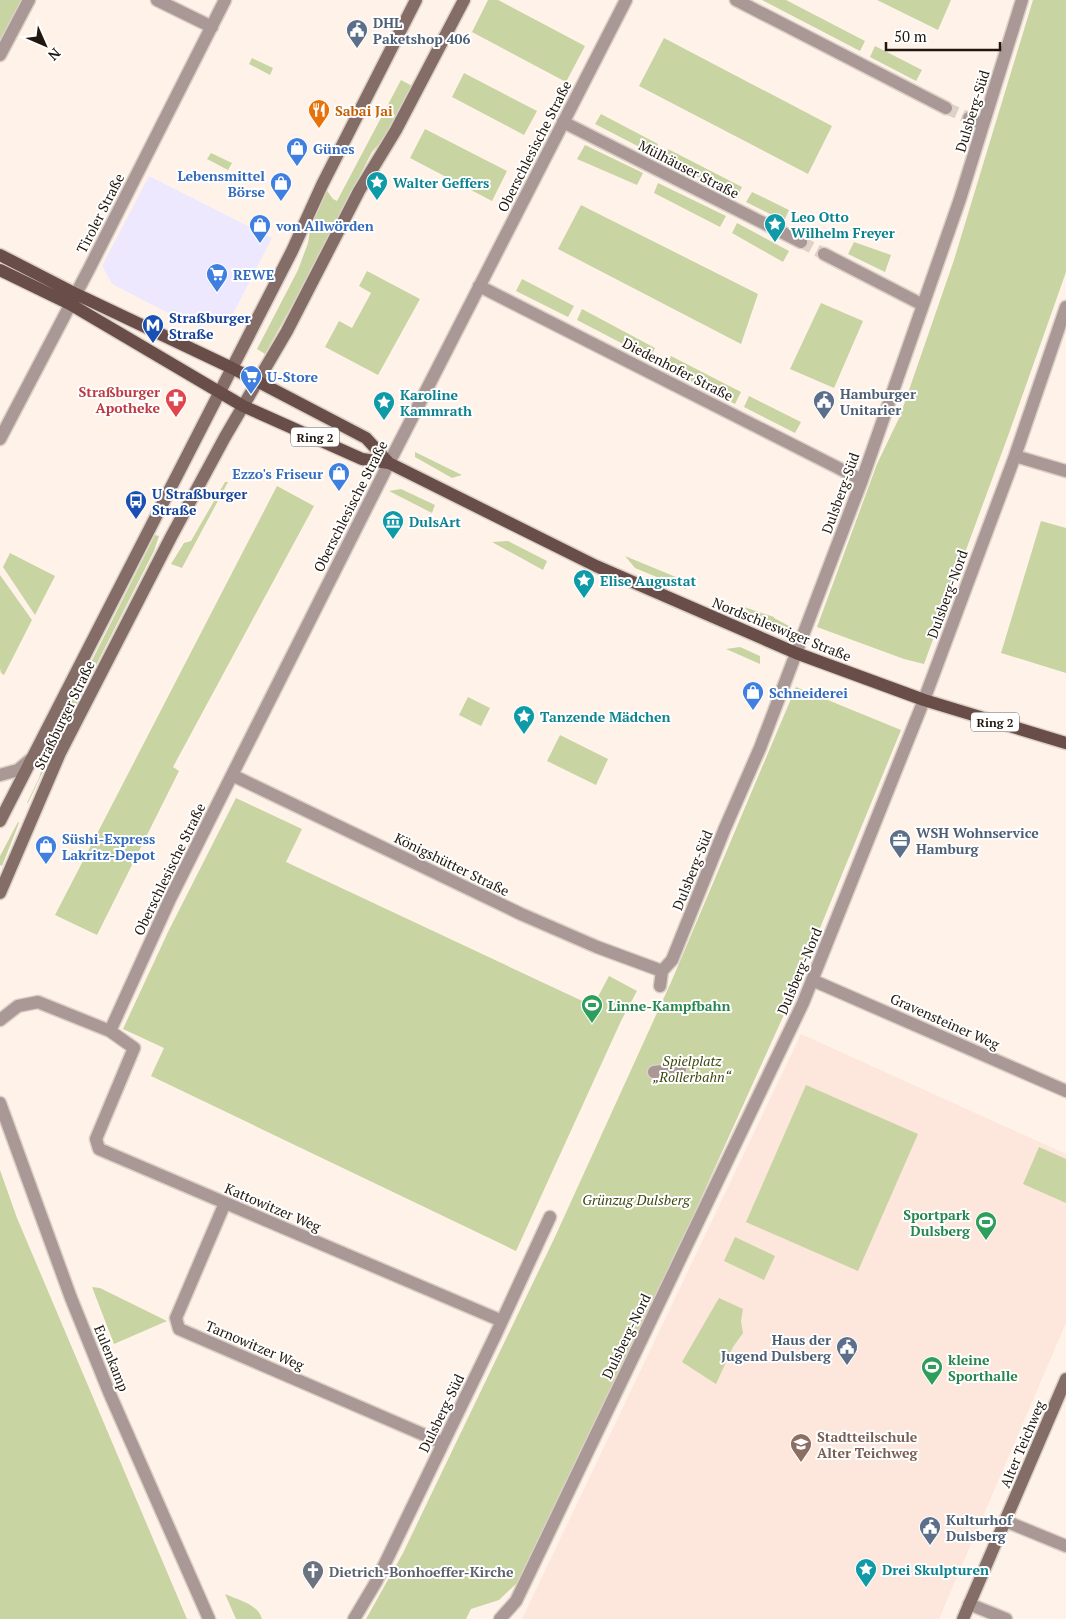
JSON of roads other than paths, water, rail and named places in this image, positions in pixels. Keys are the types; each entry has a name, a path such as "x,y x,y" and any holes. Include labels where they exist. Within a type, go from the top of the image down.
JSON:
{"main road":[{"name":"Straßburger Straße","path":"0,821 292,251 322,185 416,0"},
{"name":"Straßburger Straße","path":"0,893 60,753 170,537 303,300 359,192 400,122 464,0"},
{"name":"Nordschleswiger Straße","path":"0,255 73,299 219,393 243,406 362,459 389,463 596,566 796,652 924,700 1066,743"},
{"name":"Nordschleswiger Straße","path":"0,270 73,299 232,368 366,438 389,463"},
{"name":"Alter Teichweg","path":"963,1619 1066,1379"}],"street":[{"path":"0,55 28,0"},
{"path":"157,0 212,27"},
{"name":"Tiroler Straße","path":"0,439 89,269 225,0"},
{"name":"Oberschlesische Straße","path":"110,1031 170,899 232,775 626,0"},
{"path":"736,0 946,108"},
{"name":"Dulsberg-Süd","path":"660,986 662,971 672,960 725,828 760,748 862,480 960,199 1022,0"},
{"path":"969,118 983,124"},
{"name":"Mülhäuser Straße","path":"563,122 801,242"},
{"path":"824,254 923,305"},
{"name":"Diedenhofer Straße","path":"480,286 862,480"},
{"name":"Dulsberg-Nord","path":"500,1619 516,1601 799,1012 924,700 1015,456 1066,308"},
{"path":"1015,456 1066,472"},
{"path":"0,774 18,770 31,759"},
{"name":"Königshütter Straße","path":"232,775 521,914 597,947 662,971"},
{"name":"Gravensteiner Weg","path":"812,980 1066,1091"},
{"path":"0,1020 18,1006 38,1002 110,1031"},
{"name":"Kattowitzer Weg","path":"110,1031 134,1048 96,1139 99,1149 502,1321"},
{"path":"654,1072 680,1070"},
{"name":"Eulenkamp","path":"0,1102 28,1182 109,1392 209,1619"},
{"name":"Tarnowitzer Weg","path":"225,1203 176,1318 179,1329 443,1443"},
{"name":"Dulsberg-Süd","path":"354,1619 376,1582 550,1217"},
{"path":"1005,1521 1066,1546"},
{"path":"970,1604 1006,1619"}],"tunnel":[{"path":"946,108 969,118"},
{"path":"801,242 824,254"}],"place":[{"name":"DHL Paketshop 406","path":"357,49"},
{"name":"Sabai Jai","path":"319,129"},
{"name":"Günes","path":"297,167"},
{"name":"Walter Geffers","path":"377,201"},
{"name":"Lebensmittel Börse","path":"281,202"},
{"name":"Leo Otto Wilhelm Freyer","path":"775,243"},
{"name":"von Allwörden","path":"260,244"},
{"name":"REWE","path":"217,293"},
{"name":"Straßburger Straße","path":"153,344"},
{"name":"U-Store","path":"251,395"},
{"name":"Straßburger Apotheke","path":"176,418"},
{"name":"Hamburger Unitarier","path":"824,420"},
{"name":"Karoline Kammrath","path":"384,421"},
{"name":"Ezzo's Friseur","path":"339,492"},
{"name":"U Straßburger Straße","path":"136,520"},
{"name":"DulsArt","path":"393,540"},
{"name":"Elise Augustat","path":"584,599"},
{"name":"Schneiderei","path":"753,711"},
{"name":"Tanzende Mädchen","path":"524,735"},
{"name":"WSH Wohnservice Hamburg","path":"900,859"},
{"name":"Süshi-Express Lakritz-Depot","path":"46,865"},
{"name":"Linne-Kampfbahn","path":"592,1024"},
{"name":"Sportpark Dulsberg","path":"986,1241"},
{"name":"Haus der Jugend Dulsberg","path":"847,1366"},
{"name":"kleine Sporthalle","path":"932,1386"},
{"name":"Stadtteilschule Alter Teichweg","path":"801,1463"},
{"name":"Kulturhof Dulsberg","path":"930,1546"},
{"name":"Drei Skulpturen","path":"866,1588"},
{"name":"Dietrich-Bonhoeffer-Kirche","path":"313,1590"}],"park label":[{"name":"Spielplatz „Rollerbahn“","path":"692,1068"},
{"name":"Grünzug Dulsberg","path":"636,1199"}]}
